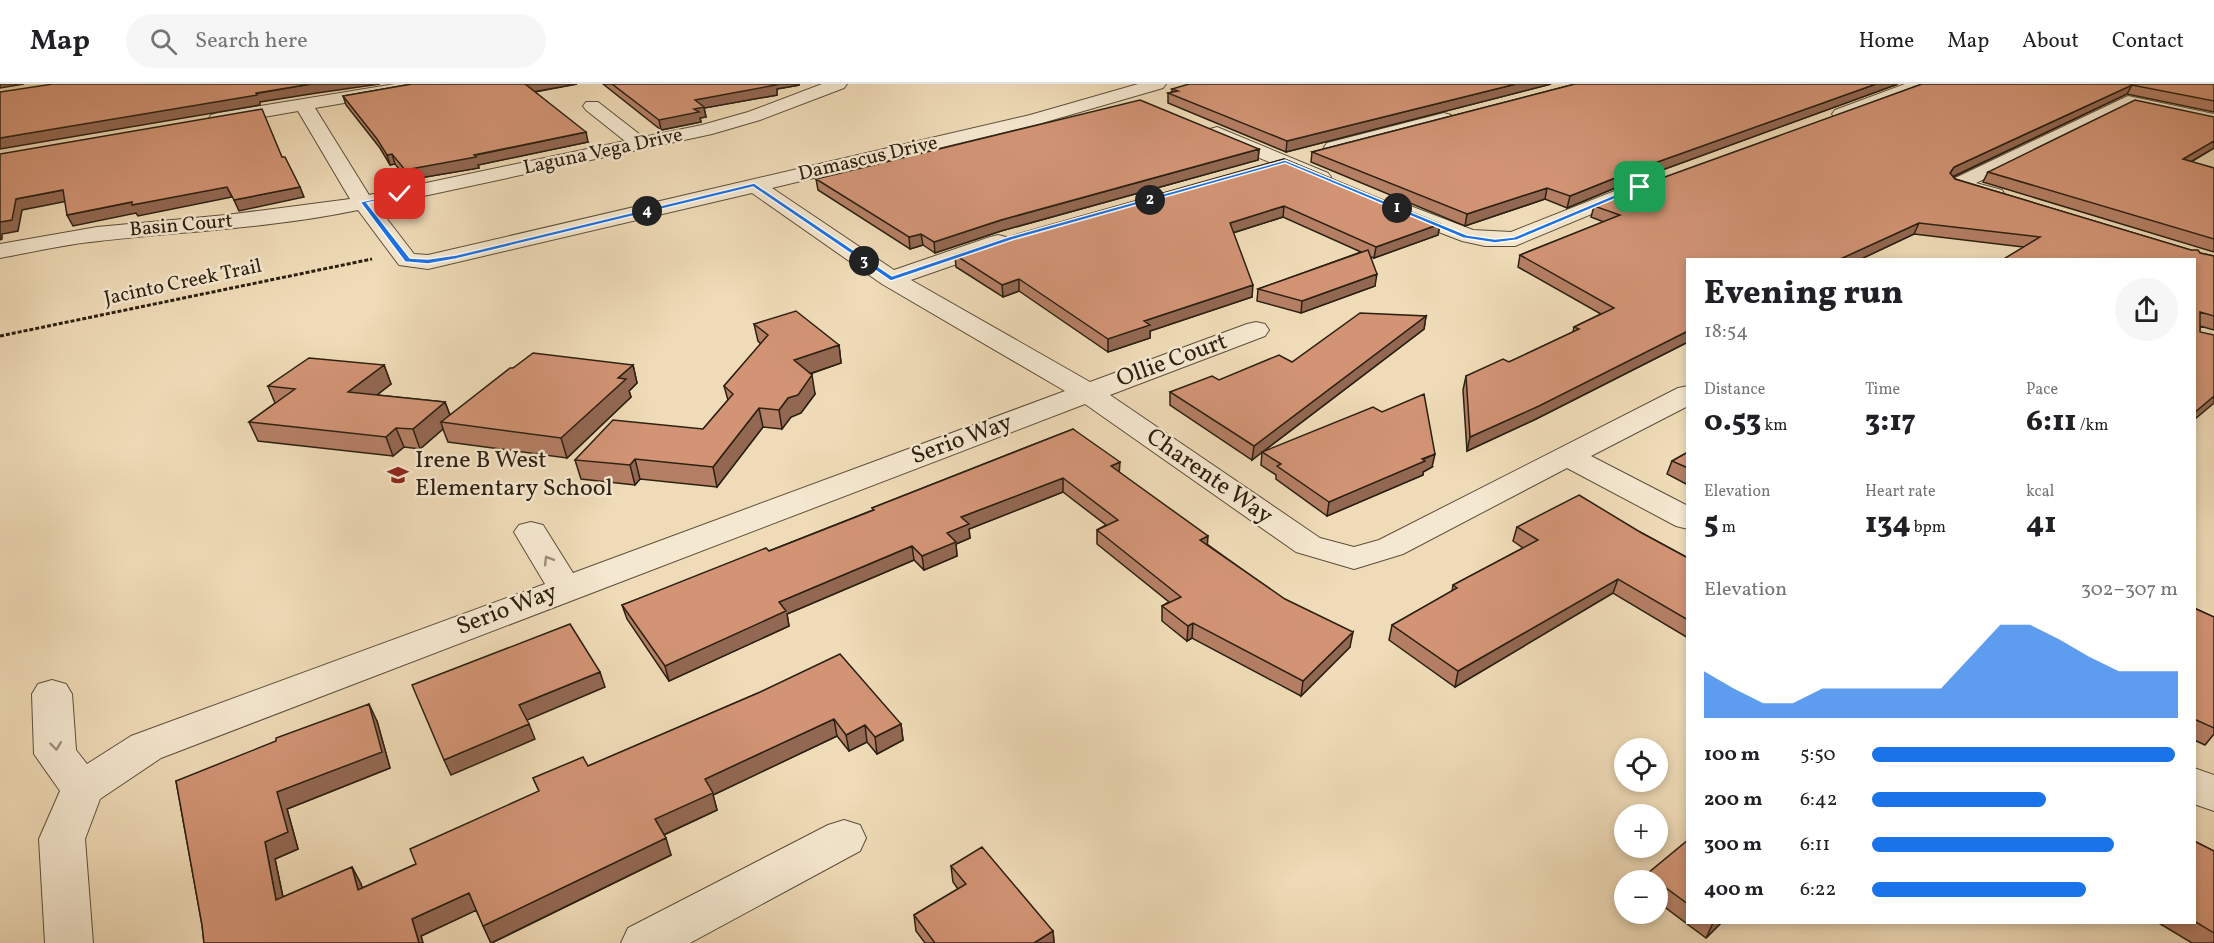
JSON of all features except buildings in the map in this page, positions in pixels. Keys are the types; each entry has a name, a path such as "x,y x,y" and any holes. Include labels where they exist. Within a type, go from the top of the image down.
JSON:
{"street":[{"path":"199,123 426,84"},
{"name":"Laguna Vega Drive","path":"363,202 705,130 754,116 838,84"},
{"name":"Damascus Drive","path":"304,105 363,202 407,260 428,262 1035,119 1157,84"},
{"path":"1821,121 1921,84"},
{"path":"1124,94 1149,105"},
{"path":"2013,201 1958,184 2128,101 2214,120"},
{"path":"592,106 640,144"},
{"path":"1257,170 1381,134 1462,115"},
{"path":"1201,126 1338,183"},
{"path":"1380,201 1465,236 1495,241 1515,239 1650,184"},
{"name":"Charente Way","path":"754,185 891,279 1088,393 1308,545 1354,558 1391,547 1686,395"},
{"name":"Basin Court","path":"0,251 97,234 278,216 363,202"},
{"path":"891,279 1021,235"},
{"name":"Ollie Court","path":"1088,393 1256,330"},
{"name":"Serio Way","path":"82,789 146,747 1088,393"},
{"path":"1567,456 1686,518"},
{"path":"531,532 566,588"},
{"path":"52,694 55,754 82,789 62,839 69,943"},
{"path":"2196,785 2214,794"},
{"path":"645,943 844,838"}],"path":[{"name":"Jacinto Creek Trail","path":"0,336 372,259"}],"place":[{"name":"Irene B West Elementary School","path":"398,475"}],"route":[{"path":"400,194 363,202 407,260 428,262 754,185 891,279 1010,238 1285,161 1465,236 1495,241 1515,239 1640,187"}]}
